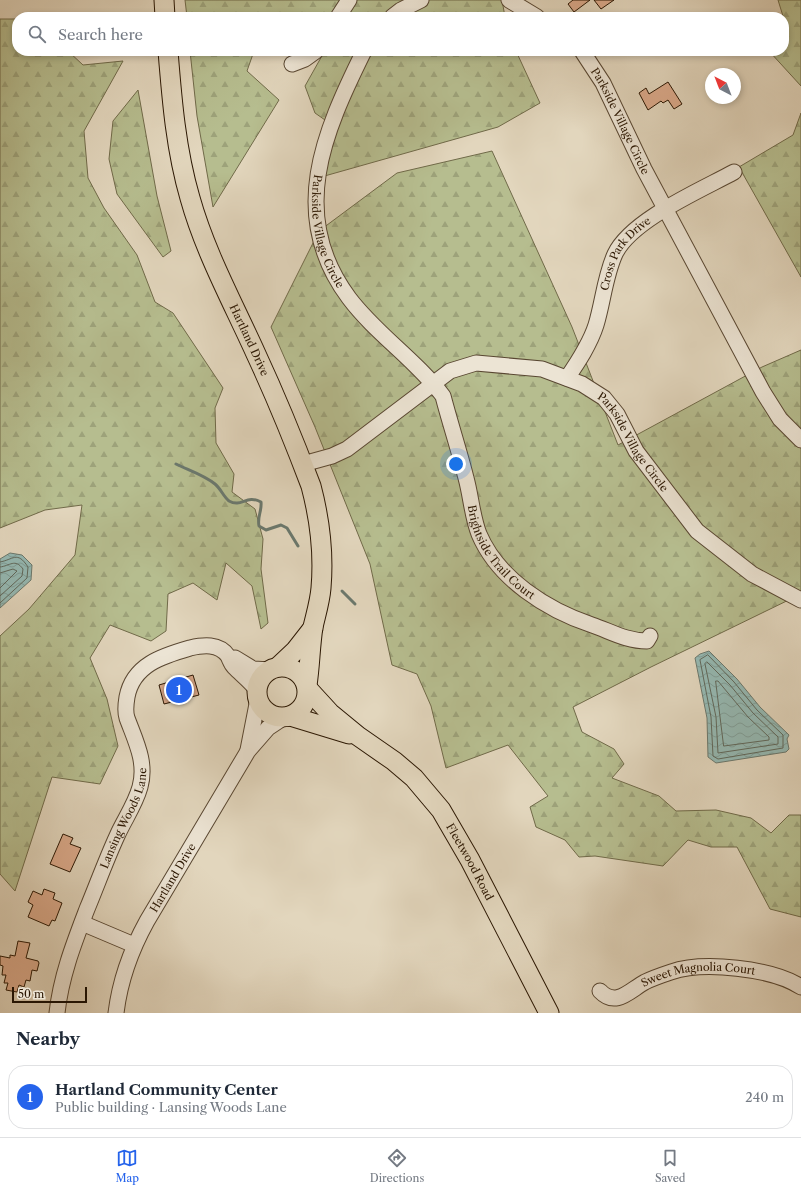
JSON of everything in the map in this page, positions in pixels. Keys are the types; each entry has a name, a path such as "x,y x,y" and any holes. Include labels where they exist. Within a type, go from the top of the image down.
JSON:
{"main road":[{"path":"164,0 165,12"},
{"name":"Hartland Drive","path":"168,56 173,111 180,159 190,199 217,270 271,385 303,464 315,502 322,544 321,589 313,628 304,705 299,712 286,717"},
{"name":"Hartland Drive","path":"257,695 261,679 295,651 313,628"},
{"path":"274,668 286,666 294,669 301,674 307,687"},
{"name":"Fleetwood Road","path":"307,687 330,713 409,774 441,810 470,860 549,1013"},
{"path":"257,695 267,712 275,716 286,717"},
{"name":"Fleetwood Road","path":"286,717 358,736"}],"street":[{"path":"341,12 349,0"},
{"path":"398,12 421,0"},
{"path":"509,0 529,12"},
{"path":"292,64 309,56"},
{"name":"Parkside Village Circle","path":"362,56 338,104 322,152 315,195 316,218 329,263 349,298 388,340 434,384"},
{"name":"Parkside Village Circle","path":"585,56 604,83 666,209 763,392 780,419 801,440"},
{"name":"Cross Park Drive","path":"567,378 578,362 594,331 612,263 618,249 648,220 734,172"},
{"name":"Parkside Village Circle","path":"303,464 332,456 347,449 450,371 476,363 542,369 582,384 604,398 617,414 636,451 697,531 752,574 800,597"},
{"name":"Brightside Trail Court","path":"434,384 443,396 468,485 471,509 479,534 500,568 527,591 554,608 574,618 614,635 638,641 646,641 650,636"},
{"name":"Lansing Woods Lane","path":"57,1013 65,967 104,866 133,806 140,786 142,767 140,750 126,716 129,687 142,669 153,660 166,655 205,646 214,646 228,656 238,659 243,664 253,669 274,668"},
{"name":"Lansing Woods Lane","path":"228,656 232,666 247,677 257,695"},
{"name":"Hartland Drive","path":"248,751 257,695"},
{"name":"Hartland Drive","path":"116,1013 125,970 134,945 248,751 268,728 286,717"},
{"path":"82,923 134,945"},
{"name":"Sweet Magnolia Court","path":"600,991 605,996 614,999 619,998 628,995 646,982 658,977 685,968 700,966 771,974 784,978 801,987"}],"green space":[{"path":"185,0 502,0 504,12 186,12"},
{"path":"778,0 801,0 801,86 774,56 789,56 789,12 782,12"},
{"path":"0,19 12,19 12,56 73,56 83,65 123,61 84,131 88,178 104,208 137,255 155,302 173,313 223,388 215,408 216,443 234,474 232,492 255,509 263,539 261,569 268,623 261,629 252,586 226,563 217,600 193,583 168,594 166,631 151,641 110,625 90,658 107,699 118,746 100,784 52,777 15,891 0,874 0,636 29,609 75,555 82,505 45,510 0,528"},
{"path":"191,56 252,56 247,71 279,100 213,207 197,116"},
{"path":"322,56 518,56 540,103 498,127 321,177 335,127 315,113 305,86"},
{"path":"138,90 157,196 171,251 163,257 117,194 109,159 113,121"},
{"path":"801,113 801,277 739,167 793,135"},
{"path":"492,151 572,327 618,445 762,367 801,350 801,594 651,667 573,707 582,732 614,749 624,764 612,778 659,796 676,811 716,810 751,818 771,833 789,815 801,815 801,917 770,909 737,847 711,847 688,840 663,866 595,856 579,857 565,840 536,827 530,807 548,796 508,745 446,768 431,706 417,674 392,665 370,564 315,427 271,327 319,231 397,173"}],"water":[{"path":"10,553 22,555 32,565 31,580 0,608 0,559"},
{"path":"709,651 737,679 760,707 789,735 787,739 789,749 786,752 716,763 708,757 707,718 695,658 700,654"}],"building":[{"path":"573,0 590,0 574,12 568,4"},
{"path":"594,0 614,0 601,9"},
{"path":"668,82 682,104 674,109 668,100 663,103 661,101 648,110 639,93 646,88 649,94"},
{"path":"193,675 199,695 164,704 159,685"},
{"path":"63,834 73,838 70,844 81,848 70,872 50,864"},
{"path":"44,889 55,893 53,899 62,903 55,921 52,920 49,926 28,917 33,905 28,902 33,891 42,895"},
{"path":"18,941 30,943 26,958 38,961 39,963 37,971 32,970 30,981 26,980 24,987 19,985 17,992 6,990 8,983 4,983 6,975 2,975 3,966 0,965 0,956 10,958 10,955 15,956"}],"waterway":[{"path":"176,464 211,481 217,486 225,497 233,503 252,499 261,502 259,526 266,530 281,525 287,528 298,546"},
{"path":"342,591 355,604"}],"place":[{"name":"Hartland Community Center","path":"179,690"}]}
